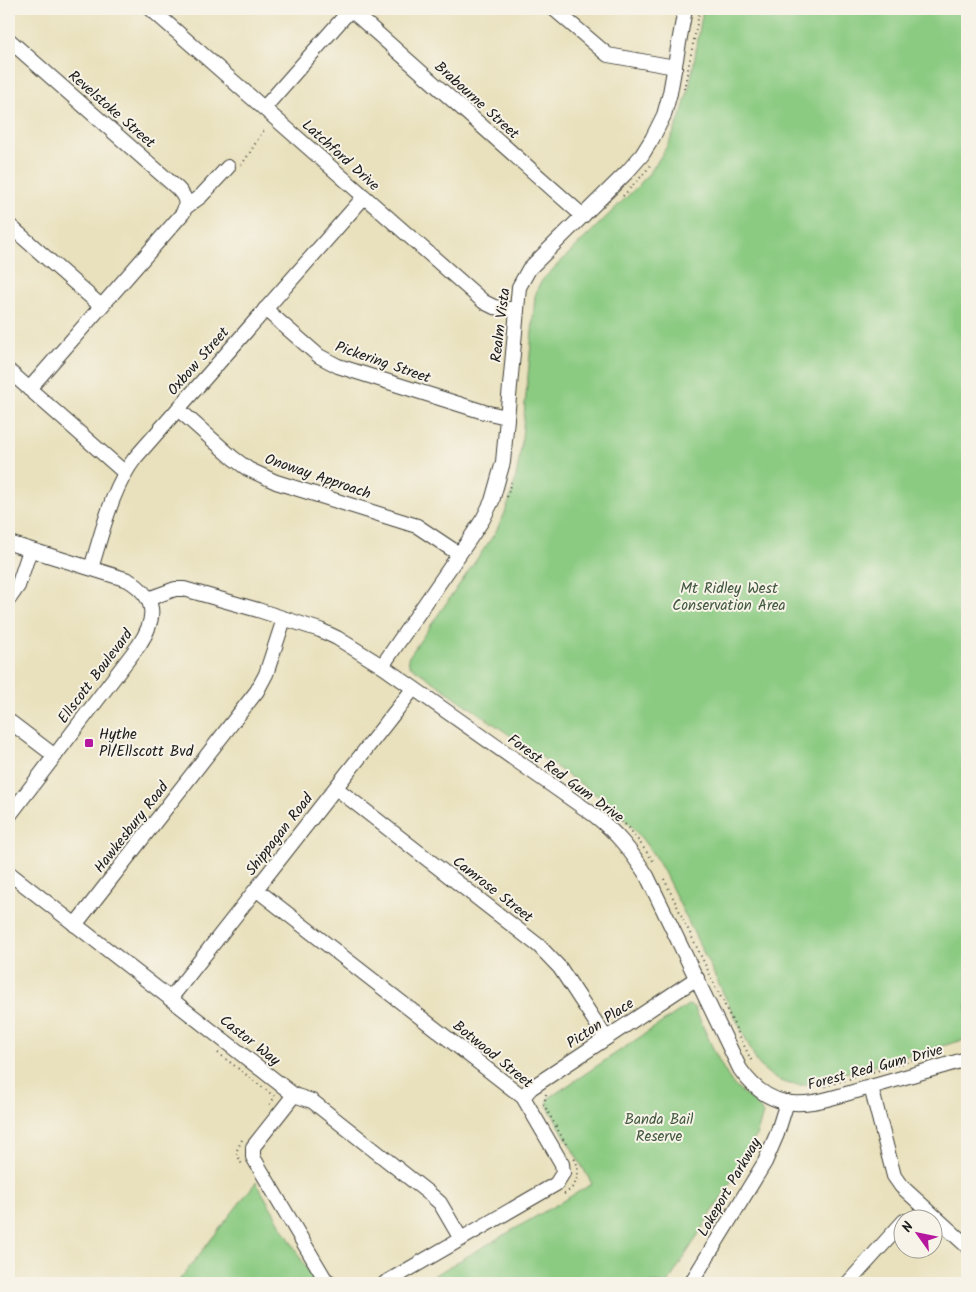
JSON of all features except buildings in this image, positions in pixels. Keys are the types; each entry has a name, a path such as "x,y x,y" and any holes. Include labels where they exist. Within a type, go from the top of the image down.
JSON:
{"street":[{"name":"Latchford Drive","path":"151,9 489,305 494,308 517,310"},
{"path":"269,113 350,9"},
{"name":"Brabourne Street","path":"350,9 583,216"},
{"path":"554,9 608,55 675,67"},
{"name":"Realm Vista","path":"382,666 482,520 492,501 502,462 519,287 529,269 627,172 647,147 664,114 675,67 685,9"},
{"name":"Revelstoke Street","path":"9,40 177,188 186,200 186,207"},
{"path":"29,389 183,213 186,207 232,169"},
{"name":"Oxbow Street","path":"91,568 114,496 124,472 364,197"},
{"path":"9,225 101,306"},
{"name":"Pickering Street","path":"265,309 319,356 338,366 484,412 507,417"},
{"path":"9,371 124,472"},
{"name":"Onoway Approach","path":"178,409 248,469 276,482 417,526 459,554"},
{"path":"9,543 128,580 148,599"},
{"path":"9,599 18,586 30,550"},
{"name":"Forest Red Gum Drive","path":"148,599 175,589 184,589 284,619 338,638 382,666 594,815 610,828 632,852 647,876 697,978 710,988 740,1069 758,1089 774,1099 803,1103 871,1087 967,1059"},
{"name":"Ellscott Boulevard","path":"9,816 148,632 152,614 148,599"},
{"name":"Hawkesbury Road","path":"75,924 257,691 266,674 284,619"},
{"name":"Shippagan Road","path":"170,999 414,689"},
{"path":"9,721 55,756"},
{"name":"Camrose Street","path":"336,788 540,946 560,968 606,1038"},
{"name":"Castor Way","path":"9,873 294,1095 312,1101 431,1195 440,1203 461,1240"},
{"name":"Botwood Street","path":"257,890 523,1097 562,1164 563,1174 556,1184 386,1283"},
{"name":"Picton Place","path":"523,1097 531,1088 697,978"},
{"path":"871,1087 894,1176 901,1186 967,1246"},
{"path":"294,1095 253,1147 253,1157 325,1279 330,1283"},
{"name":"Lokeport Parkway","path":"685,1279 766,1162 787,1102"},
{"path":"913,1210 919,1203"},
{"path":"848,1283 894,1231"}],"path":[{"path":"684,90 700,9"},
{"path":"232,169 248,156 269,113"},
{"path":"621,197 652,162"},
{"path":"507,498 512,479"},
{"path":"604,806 629,828 655,863"},
{"path":"664,879 710,988 752,1063"},
{"path":"212,1049 274,1098 269,1105"},
{"path":"822,1086 922,1058"},
{"path":"546,1093 544,1105 568,1148"},
{"path":"243,1167 236,1152 245,1136"},
{"path":"561,1196 569,1192 577,1181 578,1165 573,1156"},
{"path":"675,1283 685,1279"}],"green space":[{"name":"Mt Ridley West Conservation Area","path":"703,9 967,9 967,1039 803,1085 789,1084 777,1080 757,1062 663,870 650,850 628,823 602,799 409,665 408,658 493,536 508,505 520,456 535,296 538,287 543,279 639,185 655,165 668,144 678,124 685,102"},
{"name":"Banda Bail Reserve","path":"688,1005 694,1007 717,1056 733,1084 757,1105 763,1114 746,1158 668,1283 421,1283 592,1184 547,1105 549,1098"},
{"path":"256,1182 315,1283 177,1283"}],"place":[{"name":"Hythe Pl/Ellscott Bvd","path":"89,743"}]}
